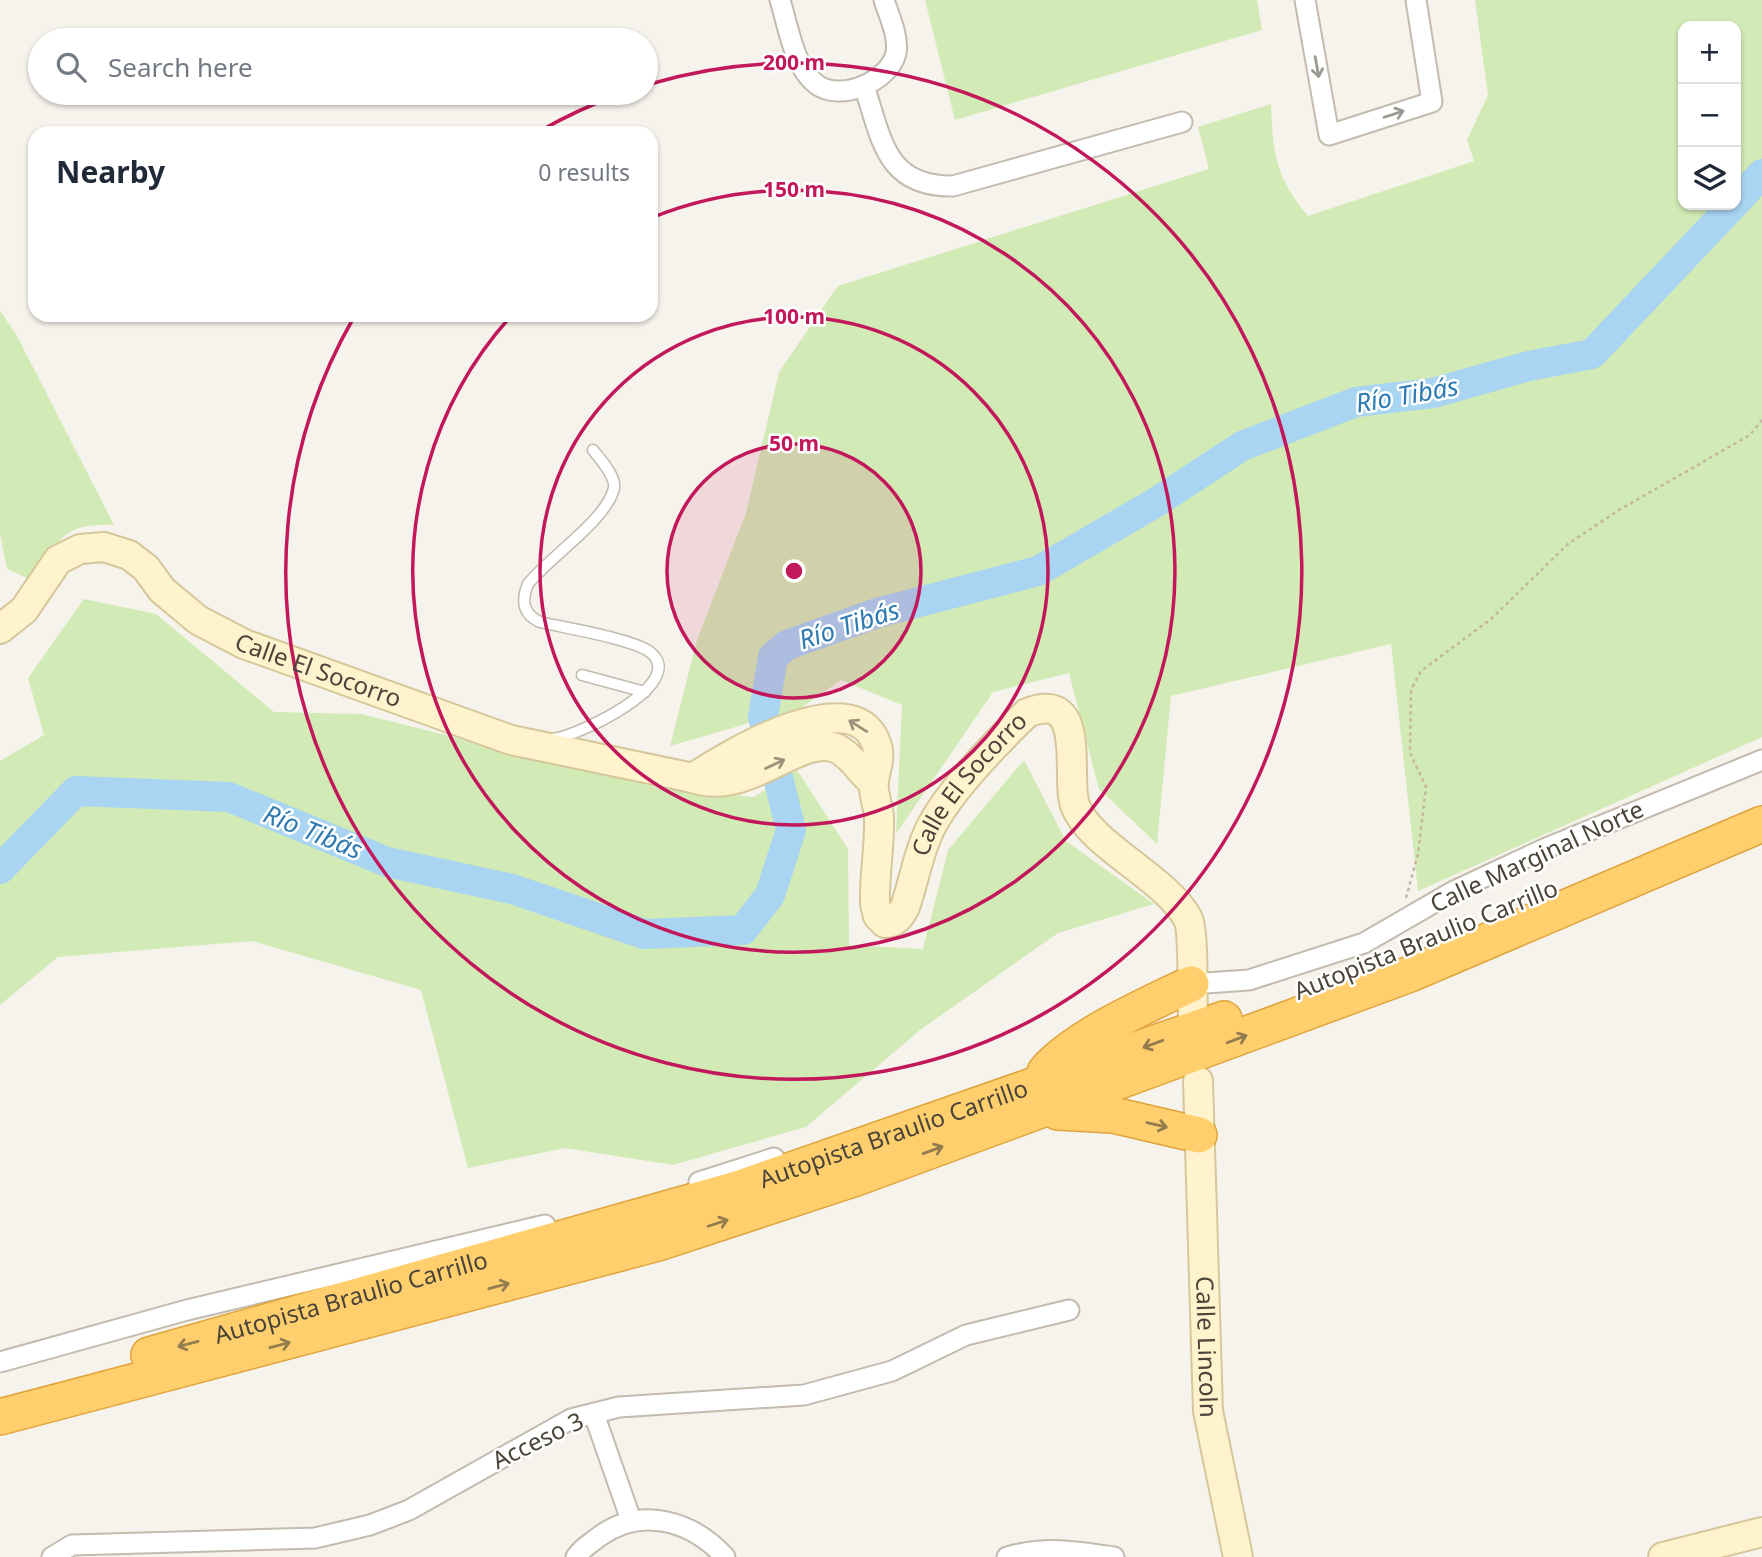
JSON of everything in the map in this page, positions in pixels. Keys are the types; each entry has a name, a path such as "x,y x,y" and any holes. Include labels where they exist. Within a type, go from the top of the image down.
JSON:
{"highway":[{"name":"Autopista Braulio Carrillo","path":"0,1417 658,1243 1042,1088 1403,955 1762,800"},
{"name":"Autopista Braulio Carrillo","path":"0,1394 547,1245 740,1188 1042,1088 1410,974 1762,824"},
{"path":"1192,1000 1115,1023 1042,1088 1113,1115 1199,1135"}],"street":[{"path":"780,0 803,70 814,83 824,89 837,91 864,86 883,75 894,61 897,48 884,0"},
{"path":"1305,0 1329,135 1432,102 1416,0"},
{"path":"864,86 886,150 895,167 911,180 929,186 953,186 1182,122"},
{"name":"Calle El Socorro","path":"0,629 24,610 58,560 80,549 104,547 129,555 146,568 162,590 198,620 244,644 511,740 711,784 744,779 802,738"},
{"name":"Calle El Socorro","path":"693,778 747,748 802,738 839,749 873,782 879,817 875,904 878,916 885,923 891,923 899,918 905,907 932,825 959,790 1027,713 1035,710 1055,711 1066,720 1070,731 1070,786 1076,807 1102,837 1158,885 1189,921 1192,1000"},
{"name":"Calle Marginal Norte","path":"1192,1000 1364,943 1454,891 1544,849 1762,760"},
{"path":"1198,1081 1199,1135"},
{"path":"0,1362 187,1310 614,1207 836,1138 1042,1088"},
{"name":"Calle Lincoln","path":"1199,1135 1208,1411 1238,1557"},
{"name":"Acceso 3","path":"52,1557 72,1545 302,1538 370,1525 409,1510 571,1419 619,1406 804,1395 892,1371 966,1335 1069,1310"},
{"path":"594,1414 631,1520"},
{"path":"576,1557 606,1532 631,1520 654,1519 684,1526 711,1542 725,1557"},
{"path":"1663,1557 1762,1532"},
{"path":"1007,1557 1032,1549 1055,1548 1114,1557"}],"lane":[{"path":"511,740 558,738 586,729 645,692 656,681 660,670 651,652 641,647 540,622 531,617 522,597 536,573 598,515 614,488 613,479 593,450"},
{"path":"582,675 645,692"}],"path":[{"path":"1399,902 1407,896 1418,854 1424,810 1426,786 1410,753 1411,690 1421,671 1491,619 1568,544 1619,510 1750,435 1762,420"}],"green space":[{"path":"925,0 1257,0 1262,30 955,120"},
{"path":"1475,0 1762,0 1762,737 1418,891 1391,644 1171,696 1157,844 1099,789 1069,673 993,692 896,834 902,705 841,680 801,708 670,746 697,640 746,513 779,372 838,286 1209,169 1198,127 1271,104 1278,164 1289,189 1308,216 1474,161 1467,140 1488,95"},
{"path":"0,311 16,334 114,525 83,527 72,531 56,545 32,580 7,569 0,534"},
{"path":"84,599 156,614 274,712 361,714 655,787 754,797 797,770 848,849 849,945 923,949 948,850 1024,760 1066,841 1154,904 1058,933 920,1030 806,1127 673,1165 565,1148 468,1168 421,990 252,941 58,957 0,1005 0,761 44,735 28,678"}],"waterway":[{"name":"Río Tibás","path":"1741,197 1762,174"},
{"name":"Río Tibás","path":"0,869 76,791 229,797 387,862 512,889 644,934 743,930 770,895 791,830 763,717 773,657 787,645 877,613 1038,571 1155,503 1242,446 1356,402 1433,393 1529,366 1592,354 1728,210"}]}
